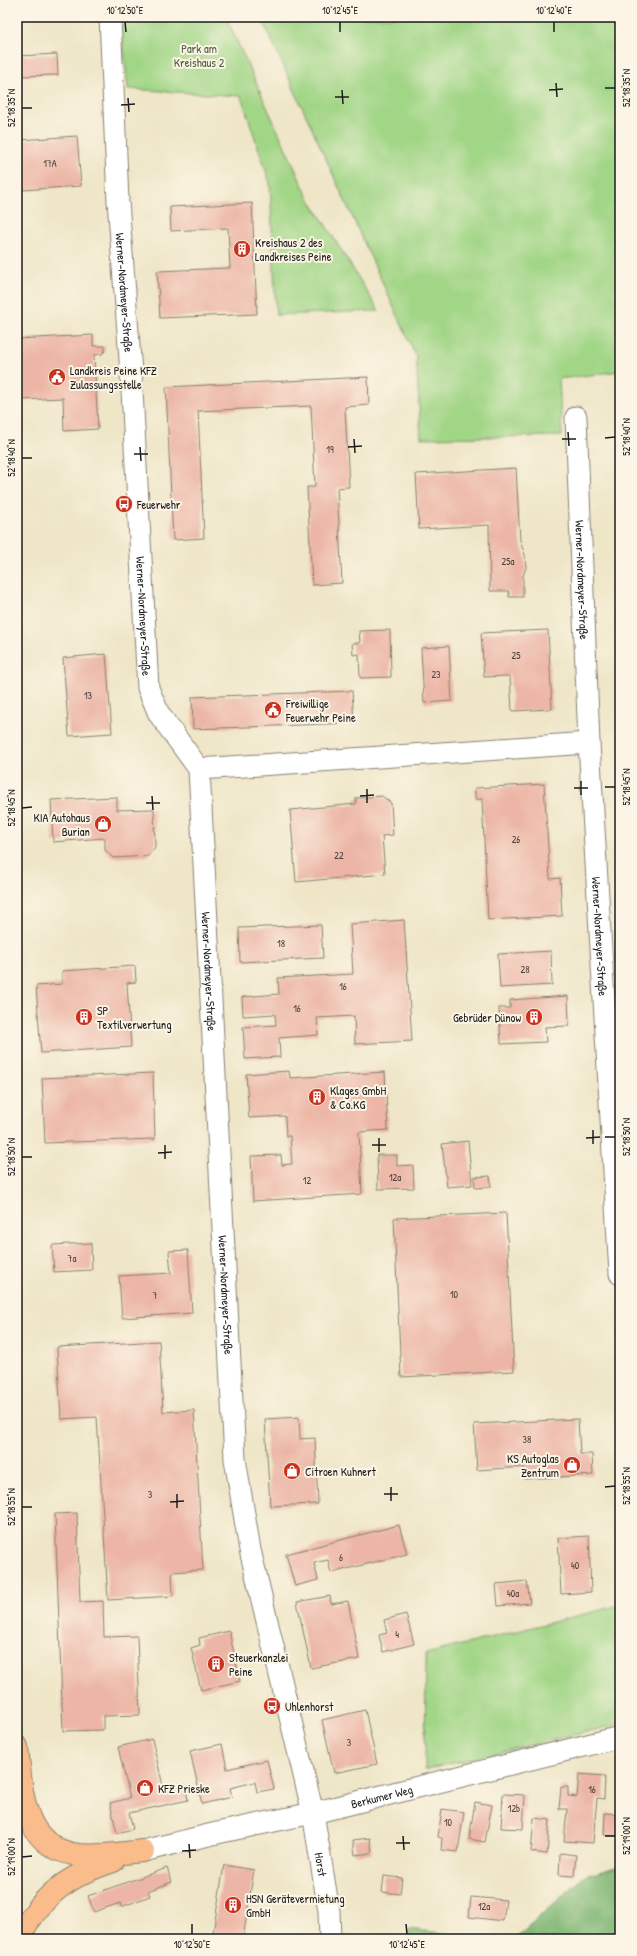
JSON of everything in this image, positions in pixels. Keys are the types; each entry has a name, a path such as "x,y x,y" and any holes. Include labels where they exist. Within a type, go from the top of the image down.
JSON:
{"highway":[{"path":"17,1747 25,1810 35,1829 50,1844 63,1851 78,1855 143,1851"},
{"path":"18,1939 41,1904 62,1884 87,1870 143,1851"}],"street":[{"name":"Werner-Nordmeyer-Straße","path":"110,17 118,201 131,372 148,688 159,714 199,769 235,1459 241,1506 256,1578 312,1814"},
{"name":"Werner-Nordmeyer-Straße","path":"576,418 589,743 620,1274"},
{"path":"199,769 589,743"},
{"name":"Berkumer Weg","path":"143,1851 312,1814 620,1737"},
{"name":"Horst","path":"312,1814 329,1911 330,1939"}],"green space":[{"name":"Park am Kreishaus 2","path":"120,17 226,17 307,195 379,311 276,315 270,183 241,96 128,89"},
{"path":"261,17 620,17 620,371 559,379 562,436 421,438 416,356"},
{"path":"620,1605 620,1724 425,1770 426,1654"},
{"path":"620,1866 620,1939 514,1939 585,1876"},
{"path":"409,1929 492,1939 407,1939"}],"building":[{"path":"57,54 58,75 17,76 17,56"},
{"path":"77,136 81,186 23,190 20,140"},
{"name":"Kreishaus 2 des Landkreises Peine","path":"252,203 257,314 160,318 157,271 230,268 228,228 171,231 170,207"},
{"name":"Landkreis Peine KFZ Zulassungsstelle","path":"93,335 93,346 105,346 105,351 102,354 94,355 98,429 64,431 63,398 20,400 17,339"},
{"path":"368,377 369,405 345,407 349,487 337,488 342,583 312,585 307,487 315,487 311,406 198,411 204,538 173,540 166,387"},
{"path":"516,468 520,541 525,555 526,567 523,576 523,597 509,597 509,591 490,591 489,525 419,529 416,474"},
{"path":"390,630 391,677 360,678 359,654 353,655 352,643 360,643 359,631"},
{"path":"548,630 552,709 512,711 510,676 484,677 481,633"},
{"path":"449,646 452,701 424,703 421,648"},
{"path":"106,654 112,733 69,736 63,658"},
{"name":"Freiwillige Feuerwehr Peine","path":"352,691 354,723 193,729 192,697"},
{"path":"544,784 550,879 560,878 562,916 488,920 482,799 475,799 475,788"},
{"path":"382,796 391,803 393,835 382,836 385,874 296,882 290,810 356,804 356,798"},
{"name":"KIA Autohaus Burian","path":"117,797 117,810 154,809 155,847 148,856 113,858 105,850 105,838 53,842 51,800"},
{"path":"404,920 412,1041 355,1044 354,1016 317,1018 318,1035 279,1038 280,1057 245,1059 243,1027 276,1025 275,1014 243,1016 242,997 279,994 278,978 353,974 350,924"},
{"path":"321,925 323,958 240,962 239,928"},
{"path":"551,951 552,985 500,988 498,954"},
{"name":"SP Textilverwertung","path":"135,966 136,982 127,983 131,1047 41,1053 36,986 62,984 62,971"},
{"name":"Gebrüder Dünow","path":"568,996 569,1026 545,1027 546,1042 501,1044 499,1008 510,1008 510,1000"},
{"path":"289,1071 290,1078 385,1072 388,1130 359,1132 362,1194 253,1201 251,1156 281,1155 282,1165 292,1164 290,1136 286,1136 285,1116 249,1118 246,1074"},
{"path":"153,1073 155,1139 45,1143 42,1078"},
{"path":"468,1141 472,1185 447,1187 442,1144"},
{"path":"377,1155 397,1155 397,1166 413,1165 414,1188 378,1189"},
{"path":"490,1176 491,1187 475,1188 474,1177"},
{"path":"506,1213 514,1371 401,1377 394,1218"},
{"path":"91,1243 92,1270 54,1272 52,1245"},
{"path":"188,1250 192,1313 122,1318 119,1276 171,1273 169,1251"},
{"path":"159,1341 163,1412 194,1410 203,1570 172,1572 173,1596 108,1600 97,1417 61,1419 57,1347"},
{"name":"Citroen Kuhnert","path":"299,1417 300,1439 315,1438 318,1504 270,1506 265,1419"},
{"path":"578,1419 580,1454 592,1454 593,1475 524,1479 524,1467 477,1470 474,1424"},
{"path":"77,1513 80,1602 103,1601 104,1637 137,1636 140,1715 103,1716 103,1730 63,1731 55,1514"},
{"path":"399,1525 407,1554 331,1573 328,1560 314,1563 318,1580 295,1586 286,1554"},
{"path":"589,1536 591,1592 561,1594 558,1538"},
{"path":"527,1581 530,1603 498,1606 496,1584"},
{"path":"330,1596 331,1604 348,1601 359,1659 311,1668 297,1602"},
{"path":"406,1614 414,1644 383,1652 379,1635 387,1633 384,1620"},
{"name":"Steuerkanzlei Peine","path":"229,1631 240,1681 201,1690 191,1648 200,1645 199,1638"},
{"path":"365,1710 377,1764 334,1773 322,1720"},
{"name":"KFZ Prieske","path":"152,1739 164,1790 185,1785 188,1800 129,1813 133,1829 117,1833 110,1803 130,1798 118,1747"},
{"path":"222,1744 227,1769 267,1760 274,1789 257,1792 255,1782 230,1788 232,1797 202,1804 190,1751"},
{"path":"579,1774 605,1776 604,1799 597,1798 593,1843 564,1841 567,1809 559,1809 561,1787 568,1787 568,1796 577,1797"},
{"path":"503,1794 525,1795 523,1829 501,1828"},
{"path":"475,1802 492,1805 485,1842 469,1839"},
{"path":"442,1809 464,1812 458,1852 441,1850 442,1838 438,1837"},
{"path":"605,1813 620,1814 620,1836 604,1835"},
{"path":"534,1818 550,1820 547,1854 531,1852"},
{"path":"370,1838 372,1853 355,1855 353,1840"},
{"path":"560,1853 576,1855 574,1876 559,1875"},
{"name":"HSN Gerätevermietung GmbH","path":"224,1865 254,1870 243,1939 212,1939"},
{"path":"167,1868 172,1882 148,1891 150,1896 121,1907 120,1903 94,1912 88,1896"},
{"path":"384,1876 402,1878 400,1894 382,1892"},
{"path":"471,1897 506,1900 503,1921 469,1917"}],"place":[{"name":"Kreishaus 2 des Landkreises Peine","path":"242,249"},
{"name":"Landkreis Peine KFZ Zulassungsstelle","path":"57,377"},
{"name":"Feuerwehr","path":"124,504"},
{"name":"Freiwillige Feuerwehr Peine","path":"273,710"},
{"name":"KIA Autohaus Burian","path":"103,824"},
{"name":"SP Textilverwertung","path":"84,1017"},
{"name":"Gebrüder Dünow","path":"534,1017"},
{"name":"Klages GmbH & Co.KG","path":"317,1097"},
{"name":"KS Autoglas Zentrum","path":"572,1465"},
{"name":"Citroen Kuhnert","path":"292,1471"},
{"name":"Steuerkanzlei Peine","path":"216,1664"},
{"name":"Uhlenhorst","path":"272,1706"},
{"name":"KFZ Prieske","path":"145,1788"},
{"name":"HSN Gerätevermietung GmbH","path":"233,1905"}]}
